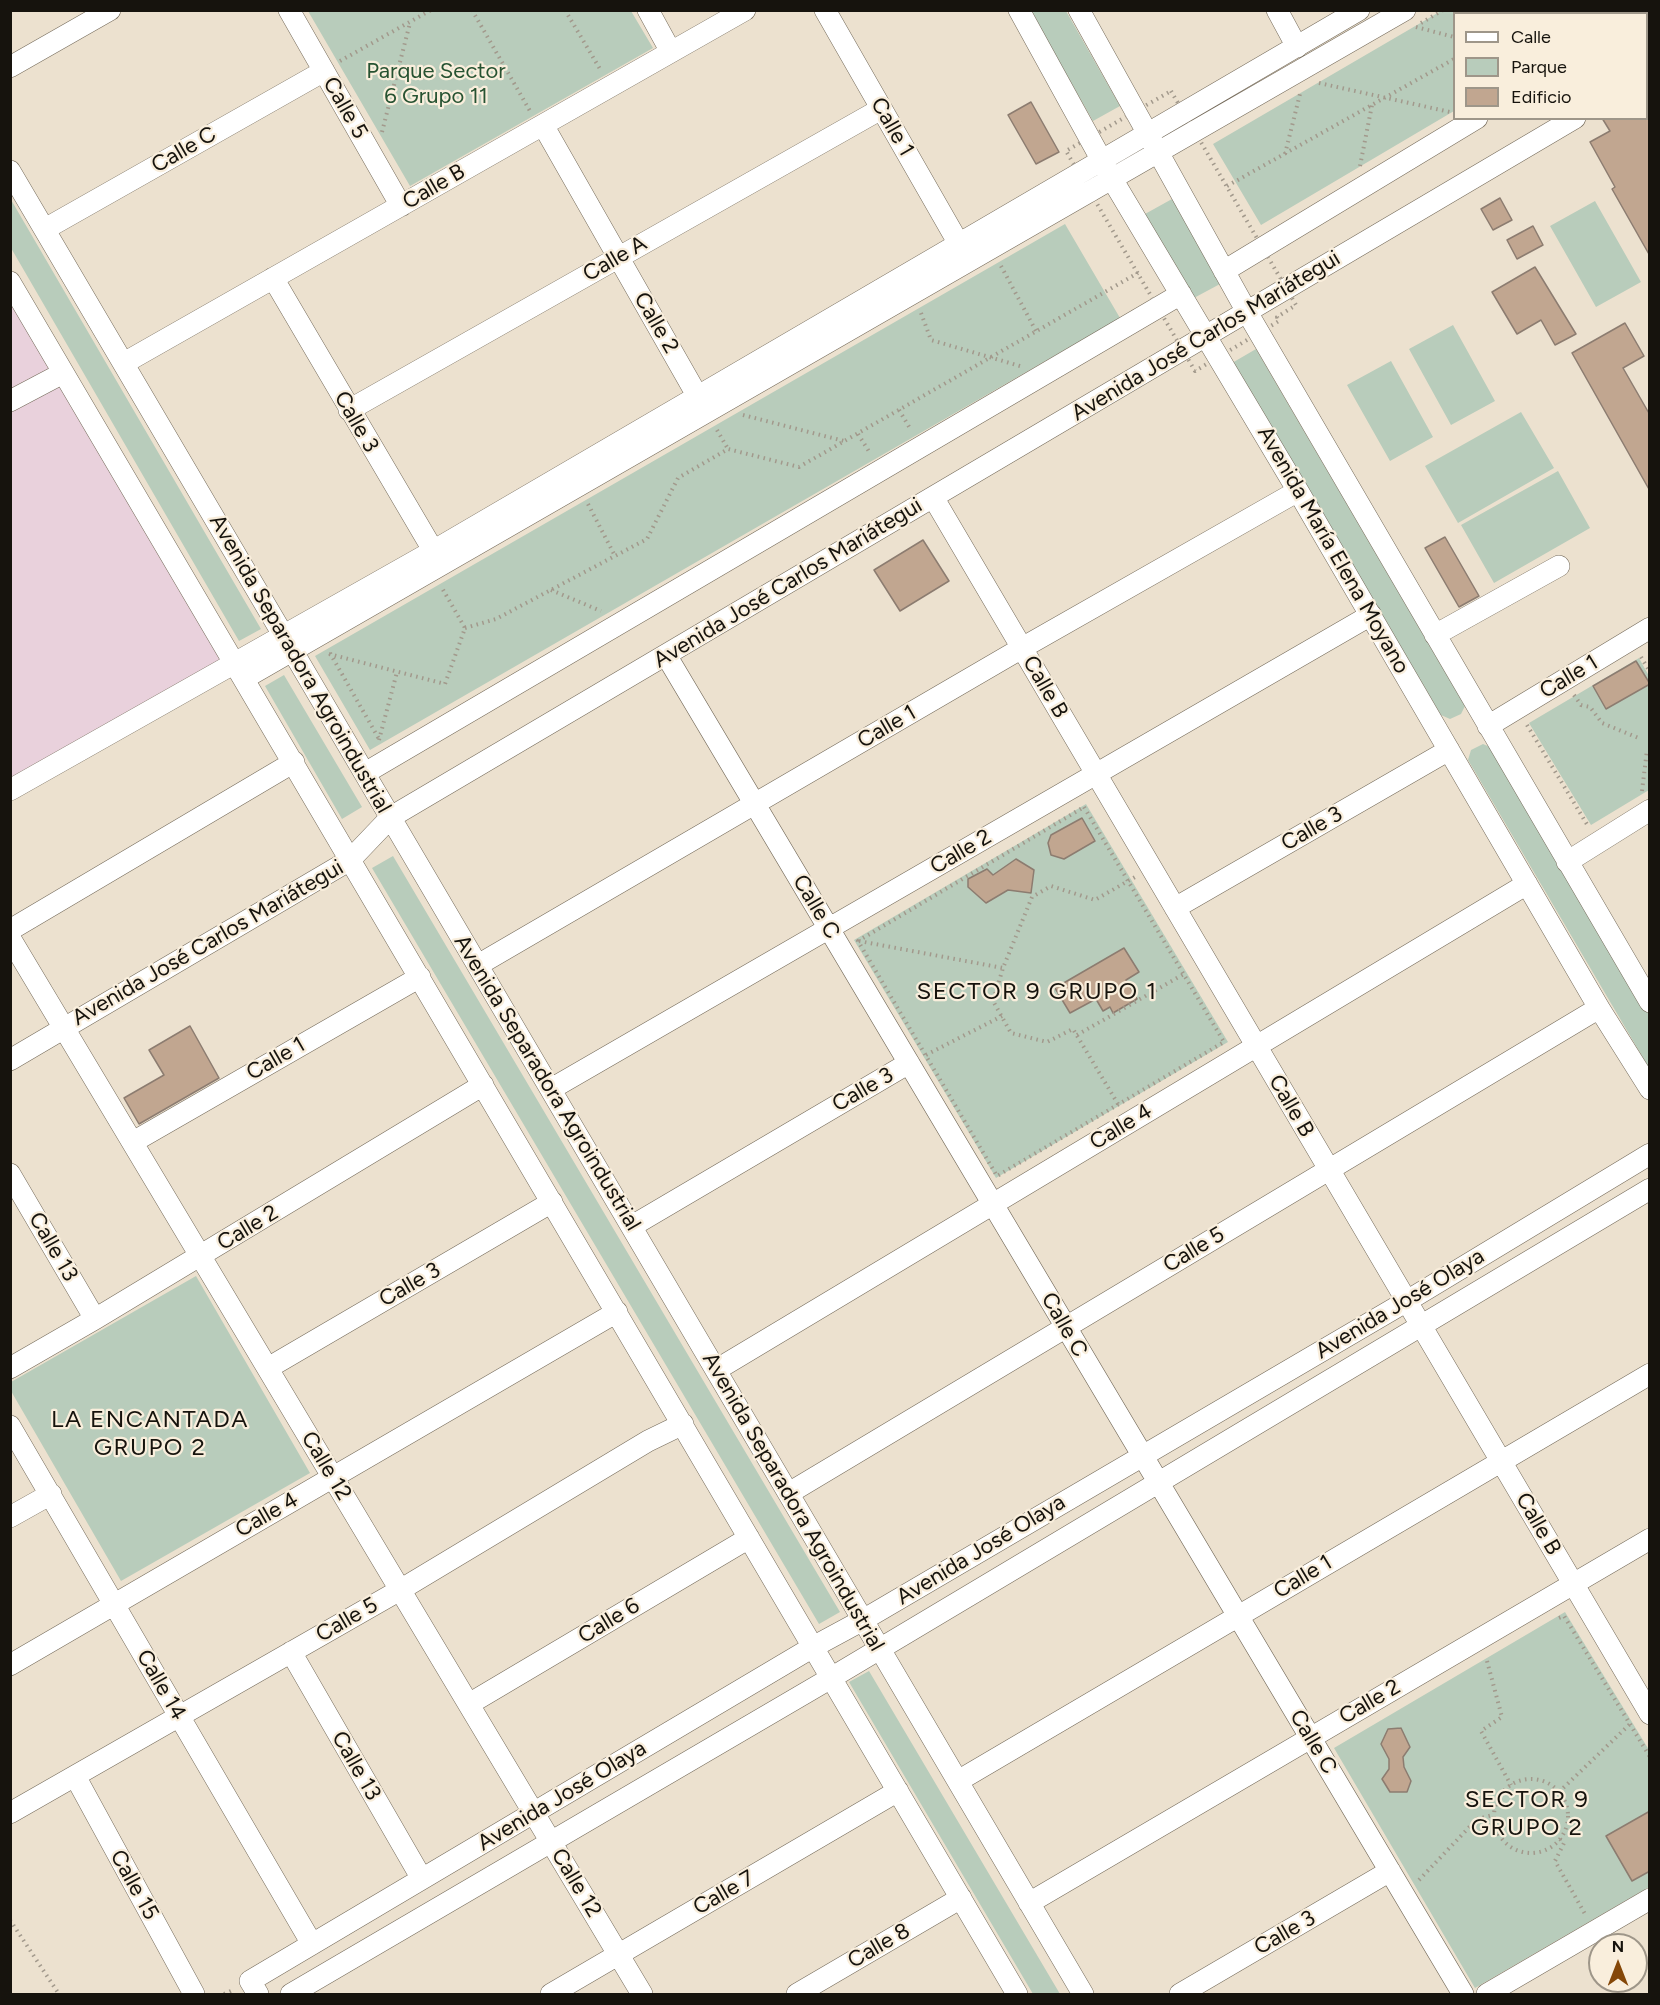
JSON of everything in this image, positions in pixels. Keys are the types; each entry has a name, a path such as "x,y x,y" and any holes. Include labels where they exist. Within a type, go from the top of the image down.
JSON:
{"street":[{"path":"10,67 110,10"},
{"name":"Calle 5","path":"289,10 332,66 401,206"},
{"path":"648,10 671,52"},
{"name":"Calle B","path":"124,363 745,10"},
{"name":"Calle 1","path":"825,10 959,244"},
{"name":"Avenida María Elena Moyano","path":"1019,10 1107,170 1371,615 1599,1008 1650,1089"},
{"name":"Avenida María Elena Moyano","path":"1079,10 1247,312 1567,862 1647,991"},
{"path":"1276,10 1297,46"},
{"path":"10,790 288,643 442,566 1107,170 1148,134 1359,10"},
{"path":"288,643 324,645 698,397 959,244 1107,170 1158,153 1410,19"},
{"name":"Calle C","path":"45,229 332,66"},
{"name":"Calle A","path":"349,410 881,109"},
{"name":"Avenida José Carlos Mariátegui","path":"1224,270 1474,120"},
{"name":"Avenida José Carlos Mariátegui","path":"10,1060 350,860 391,817 1572,120"},
{"name":"Calle 2","path":"543,125 698,397"},
{"name":"Avenida Separadora Agroindustrial","path":"10,171 1083,1995"},
{"name":"Calle 3","path":"273,278 442,566"},
{"path":"10,282 1017,1995"},
{"path":"365,773 1181,294"},
{"path":"10,401 63,373"},
{"name":"Calle 1","path":"478,965 1022,648 1298,492"},
{"name":"Calle B","path":"933,497 1650,1714"},
{"path":"1435,634 1559,566"},
{"name":"Calle 2","path":"550,1089 1371,615"},
{"name":"Calle 1","path":"1488,726 1648,633"},
{"name":"Calle C","path":"666,655 829,928 917,1059 993,1204 1141,1455 1310,1738 1400,1872 1463,1995"},
{"name":"Calle 3","path":"1175,908 1449,750"},
{"path":"10,930 294,762"},
{"path":"1567,862 1650,810"},
{"name":"Calle 4","path":"716,1370 993,1204 1123,1114 1256,1046 1527,884"},
{"name":"Calle 12","path":"10,938 642,1995"},
{"name":"Calle 1","path":"133,1142 420,977"},
{"name":"Calle 5","path":"789,1493 1599,1008"},
{"name":"Calle 3","path":"632,1226 917,1059"},
{"name":"Calle 2","path":"10,1368 201,1256 483,1084"},
{"name":"Avenida José Olaya","path":"254,1988 312,1944 813,1647 863,1620 1407,1301 1650,1154"},
{"name":"Calle 13","path":"10,1174 95,1319"},
{"name":"Avenida José Olaya","path":"291,1995 831,1678 879,1647 1650,1189"},
{"name":"Calle 3","path":"268,1368 552,1202"},
{"name":"Calle 4","path":"10,1665 616,1312"},
{"name":"Calle 1","path":"958,1781 1650,1374"},
{"name":"Calle 5","path":"10,1813 400,1590 648,1442 682,1425"},
{"name":"Calle 14","path":"10,1426 312,1944"},
{"path":"10,1518 51,1494"},
{"name":"Calle 6","path":"469,1704 749,1538"},
{"name":"Calle 2","path":"1029,1903 1650,1539"},
{"name":"Calle 13","path":"291,1652 422,1879"},
{"name":"Calle 15","path":"75,1776 194,1995"},
{"name":"Calle 7","path":"551,1995 898,1791"},
{"name":"Calle 3","path":"1180,1995 1400,1872"},
{"name":"Calle 8","path":"797,1995 961,1898"},
{"path":"1487,1995 1650,1899"}],"path":[{"path":"332,66 431,10"},
{"path":"472,10 532,114 522,119"},
{"path":"565,10 602,73"},
{"path":"1410,19 1453,36"},
{"path":"382,132 410,22"},
{"path":"332,66 335,51"},
{"path":"1227,186 1453,60"},
{"path":"332,66 346,71"},
{"path":"1319,83 1453,113"},
{"path":"1285,154 1300,94"},
{"path":"1360,170 1373,104"},
{"path":"376,122 388,142"},
{"path":"1090,215 1100,209"},
{"path":"991,272 1011,260"},
{"path":"1001,266 1036,331"},
{"path":"465,628 496,619 647,539 678,478 728,449 799,467 1138,273"},
{"path":"1140,300 1150,294"},
{"path":"911,318 931,307"},
{"path":"921,313 931,340 1023,367 1013,373"},
{"path":"734,420 752,409"},
{"path":"899,410 912,431"},
{"path":"743,415 844,441"},
{"path":"707,436 725,425"},
{"path":"902,437 922,425"},
{"path":"717,430 728,449"},
{"path":"858,434 871,455 881,449"},
{"path":"578,510 597,499"},
{"path":"588,504 615,556"},
{"path":"324,645 445,684 465,628 442,588 442,566"},
{"path":"432,594 442,588"},
{"path":"550,590 601,611"},
{"path":"591,617 611,605"},
{"path":"324,645 339,648"},
{"path":"324,645 379,739 389,733"},
{"path":"1630,661 1640,655 1650,672"},
{"path":"1564,700 1583,689"},
{"path":"1574,694 1581,705 1590,707 1602,723 1641,739"},
{"path":"1535,717 1526,723 1590,829 1598,824"},
{"path":"1647,750 1642,798 1650,793"},
{"path":"1084,807 1224,1042 1123,1114 997,1176 917,1059 858,941 1084,807"},
{"path":"1123,1114 1073,1029 1047,1042 1011,1033 993,1000 1003,968 1032,897 1051,886 1095,900 1152,868"},
{"path":"829,928 858,941 1003,968"},
{"path":"1077,1035 1184,974"},
{"path":"917,1059 1002,1016"},
{"path":"1554,1621 1564,1616 1650,1757"},
{"path":"1477,1666 1497,1655"},
{"path":"1487,1661 1502,1717 1481,1731 1511,1785"},
{"path":"1559,1792 1630,1724"},
{"path":"1534,1779 1545,1782 1559,1792 1568,1811 1568,1823 1560,1839 1544,1851 1531,1854 1518,1851 1500,1837 1493,1815 1502,1792 1511,1785 1534,1779"},
{"path":"1400,1872 1417,1882 1477,1819 1493,1815"},
{"path":"1560,1839 1564,1843 1555,1861 1588,1919"},
{"path":"10,1920 59,1995"}],"shaded area":[{"path":"10,297 229,668 10,794"}],"green space":[{"name":"Parque Sector 6 Grupo 11","path":"308,11 631,11 653,48 410,186"},
{"path":"1030,11 1066,11 1120,106 1093,121"},
{"path":"1441,11 1590,12 1453,12 1453,112 1261,225 1213,144"},
{"path":"10,198 261,629 239,641 11,248"},
{"path":"1172,199 1220,284 1192,299 1145,214"},
{"path":"1595,201 1641,282 1596,307 1550,226"},
{"path":"1065,224 1120,318 370,750 315,656"},
{"path":"1453,325 1495,401 1451,425 1409,349"},
{"path":"1256,349 1465,706 1461,714 1450,719 1441,715 1232,363"},
{"path":"1391,361 1433,437 1390,461 1347,385"},
{"path":"1521,412 1554,468 1458,523 1425,466"},
{"path":"1558,471 1590,528 1494,583 1461,525"},
{"path":"1639,658 1649,676 1649,790 1591,825 1529,723"},
{"path":"284,675 362,807 342,819 265,686"},
{"path":"1483,744 1492,748 1649,1015 1649,1068 1468,760 1471,750"},
{"path":"1086,804 1228,1042 996,1178 854,940"},
{"path":"393,856 840,1612 819,1624 372,868"},
{"path":"196,1276 310,1473 121,1581 11,1391 11,1382"},
{"path":"1565,1612 1649,1750 1649,1887 1475,1988 1334,1748"},
{"path":"869,1671 1060,1994 1033,1994 849,1682"}],"building":[{"path":"1031,102 1059,152 1036,164 1008,115"},
{"path":"1650,118 1650,256 1612,189 1615,187 1590,142 1610,131 1603,120 1648,120"},
{"path":"1500,198 1512,220 1493,230 1481,209"},
{"path":"1533,226 1543,245 1517,259 1507,240"},
{"path":"1535,267 1576,334 1555,345 1541,320 1517,334 1492,292"},
{"path":"1625,323 1644,356 1623,368 1650,415 1650,491 1572,353"},
{"path":"1445,537 1479,596 1459,607 1425,548"},
{"path":"923,540 949,581 900,611 874,570"},
{"path":"1636,661 1650,684 1606,709 1593,686"},
{"path":"1082,818 1095,841 1064,859 1051,855 1048,843 1051,835"},
{"path":"1016,859 1034,870 1031,893 1008,890 986,903 968,887 968,879 987,869 993,875"},
{"path":"1124,948 1139,972 1126,980 1137,999 1113,1013 1110,1007 1103,1011 1096,999 1070,1013 1055,988"},
{"path":"190,1026 219,1078 139,1124 124,1098 164,1075 149,1050"},
{"path":"1401,1728 1410,1747 1403,1757 1404,1767 1411,1781 1407,1792 1390,1792 1382,1779 1389,1769 1389,1759 1381,1744 1388,1729"},
{"path":"1650,1811 1650,1871 1632,1881 1606,1836"}],"district":[{"name":"SECTOR 9 GRUPO 1","path":"1037,992"},
{"name":"LA ENCANTADA GRUPO 2","path":"150,1434"},
{"name":"SECTOR 9 GRUPO 2","path":"1527,1814"}]}
